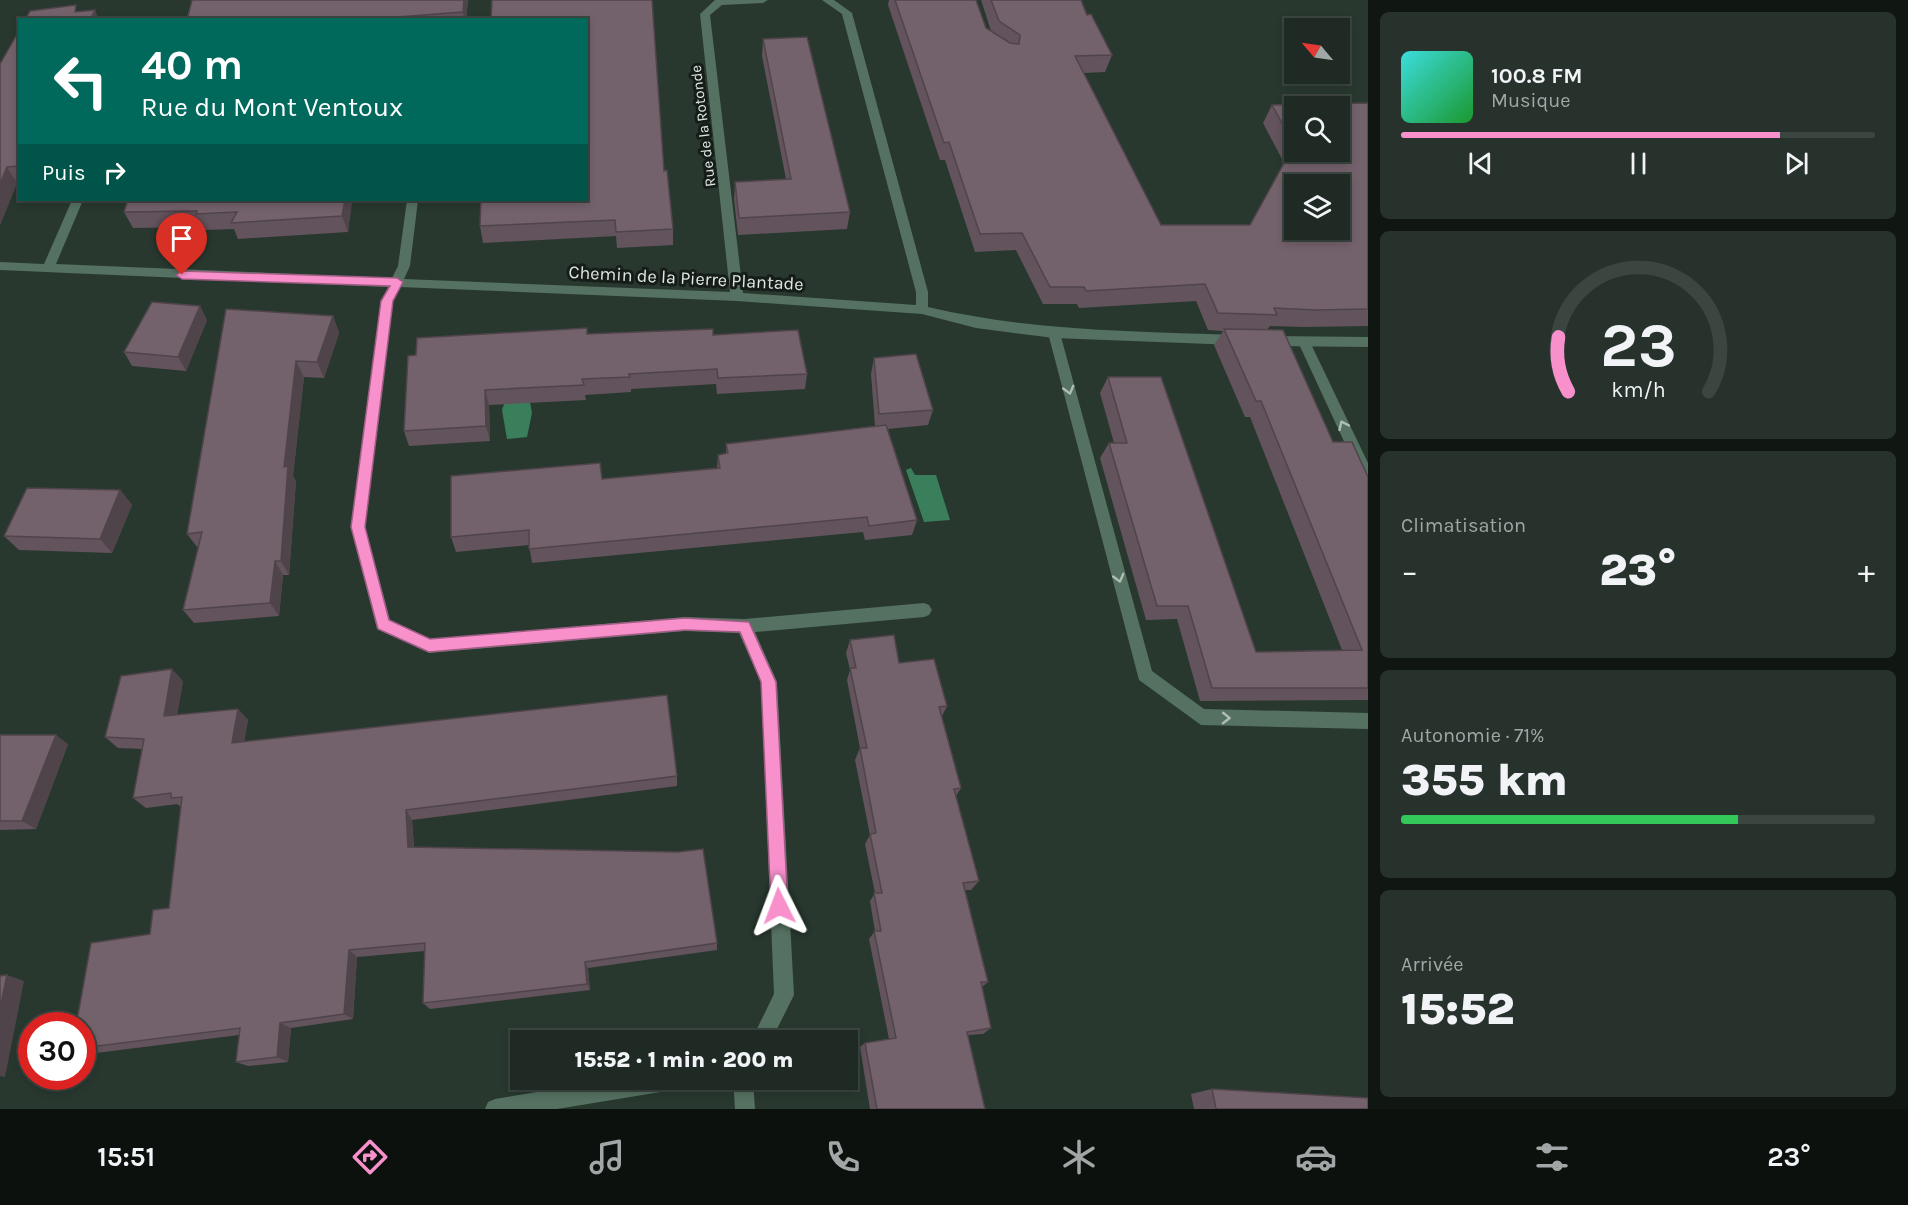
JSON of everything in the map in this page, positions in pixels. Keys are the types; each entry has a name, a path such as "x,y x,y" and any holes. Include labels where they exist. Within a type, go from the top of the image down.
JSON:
{"street":[{"name":"Rue de la Rotonde","path":"737,297 705,14 719,2 763,0"},
{"path":"827,0 847,14 922,292 922,310"},
{"path":"47,269 57,252 78,201"},
{"path":"413,201 404,266 387,301 358,527 383,624 429,646 685,624 744,626 924,610"},
{"name":"Chemin de la Pierre Plantade","path":"0,267 737,297 922,310 976,323 1054,333 1304,342 1368,342"},
{"path":"1054,333 1145,675 1201,717 1368,721"},
{"path":"1304,342 1368,478"},
{"path":"744,626 769,682 784,995 766,1030"},
{"path":"495,1109 611,1090"},
{"path":"740,1090 745,1109"}],"shaded area":[{"path":"528,392 532,413 527,437 507,439 502,410 508,393"},
{"path":"911,468 915,475 936,475 950,520 924,522 906,470"}],"building":[{"path":"192,0 464,0 463,12 384,18 188,18"},
{"path":"492,0 652,0 664,171 667,170 673,229 616,232 615,220 480,226 481,201 588,201 588,18 491,18"},
{"path":"895,0 976,0 986,28 1010,43 1019,44 1020,35 999,21 991,0 1081,0 1087,15 1091,14 1112,55 1075,56 1161,225 1250,225 1285,162 1350,162 1350,103 1368,103 1368,309 1274,308 1277,315 1218,313 1205,284 1086,291 1084,287 1050,287 1022,233 980,234 949,142 944,143"},
{"path":"76,5 75,12 95,10 91,18 26,18 30,11"},
{"path":"18,32 18,166 7,167 0,184 0,64"},
{"path":"807,37 850,212 739,218 735,182 791,179 763,39"},
{"path":"1272,105 1284,105 1284,127"},
{"path":"128,201 345,201 342,216 231,223 237,212 196,214 197,211 124,212"},
{"path":"152,302 200,306 178,357 124,352"},
{"path":"226,309 333,316 317,362 296,361 284,467 288,466 281,561 275,561 270,603 183,610 202,532 187,534"},
{"path":"587,328 587,334 713,329 713,335 798,330 807,374 718,378 717,369 582,379 584,385 485,390 486,426 404,431 408,356 416,355 417,338"},
{"path":"1224,329 1283,330 1333,442 1352,442 1368,477 1368,688 1212,688 1188,606 1157,606 1109,443 1127,443 1108,377 1161,377 1256,652 1362,650 1261,401 1256,401"},
{"path":"916,354 933,410 879,414 874,358"},
{"path":"886,425 917,520 869,526 867,517 529,549 529,530 451,537 451,476 600,463 602,479 720,468 718,455 728,453 726,444"},
{"path":"27,488 120,490 100,539 4,536"},
{"path":"894,635 899,663 934,659 947,706 939,707 961,788 954,789 979,881 963,883 988,982 981,982 991,1028 967,1032 985,1109 877,1109 865,1043 896,1038 874,931 881,931 874,893 882,893 870,834 876,833 860,748 867,748 850,668 856,668 850,640"},
{"path":"172,669 164,716 238,709 232,743 667,695 677,776 406,810 408,847 678,852 703,849 717,943 585,962 587,984 423,1003 425,943 349,950 344,1014 280,1023 277,1057 236,1062 240,1028 96,1046 96,1012 79,1012 91,943 150,934 153,910 169,908 182,797 171,798 171,793 133,798 144,739 105,737 121,676"},
{"path":"0,735 56,735 22,821 0,821"},
{"path":"7,975 0,1009 0,976"},
{"path":"1212,1089 1368,1098 1368,1109 1216,1109"}],"route":[{"path":"182,275 397,282 387,301 358,527 383,624 429,646 685,624 744,626 769,682 779,906"}]}
